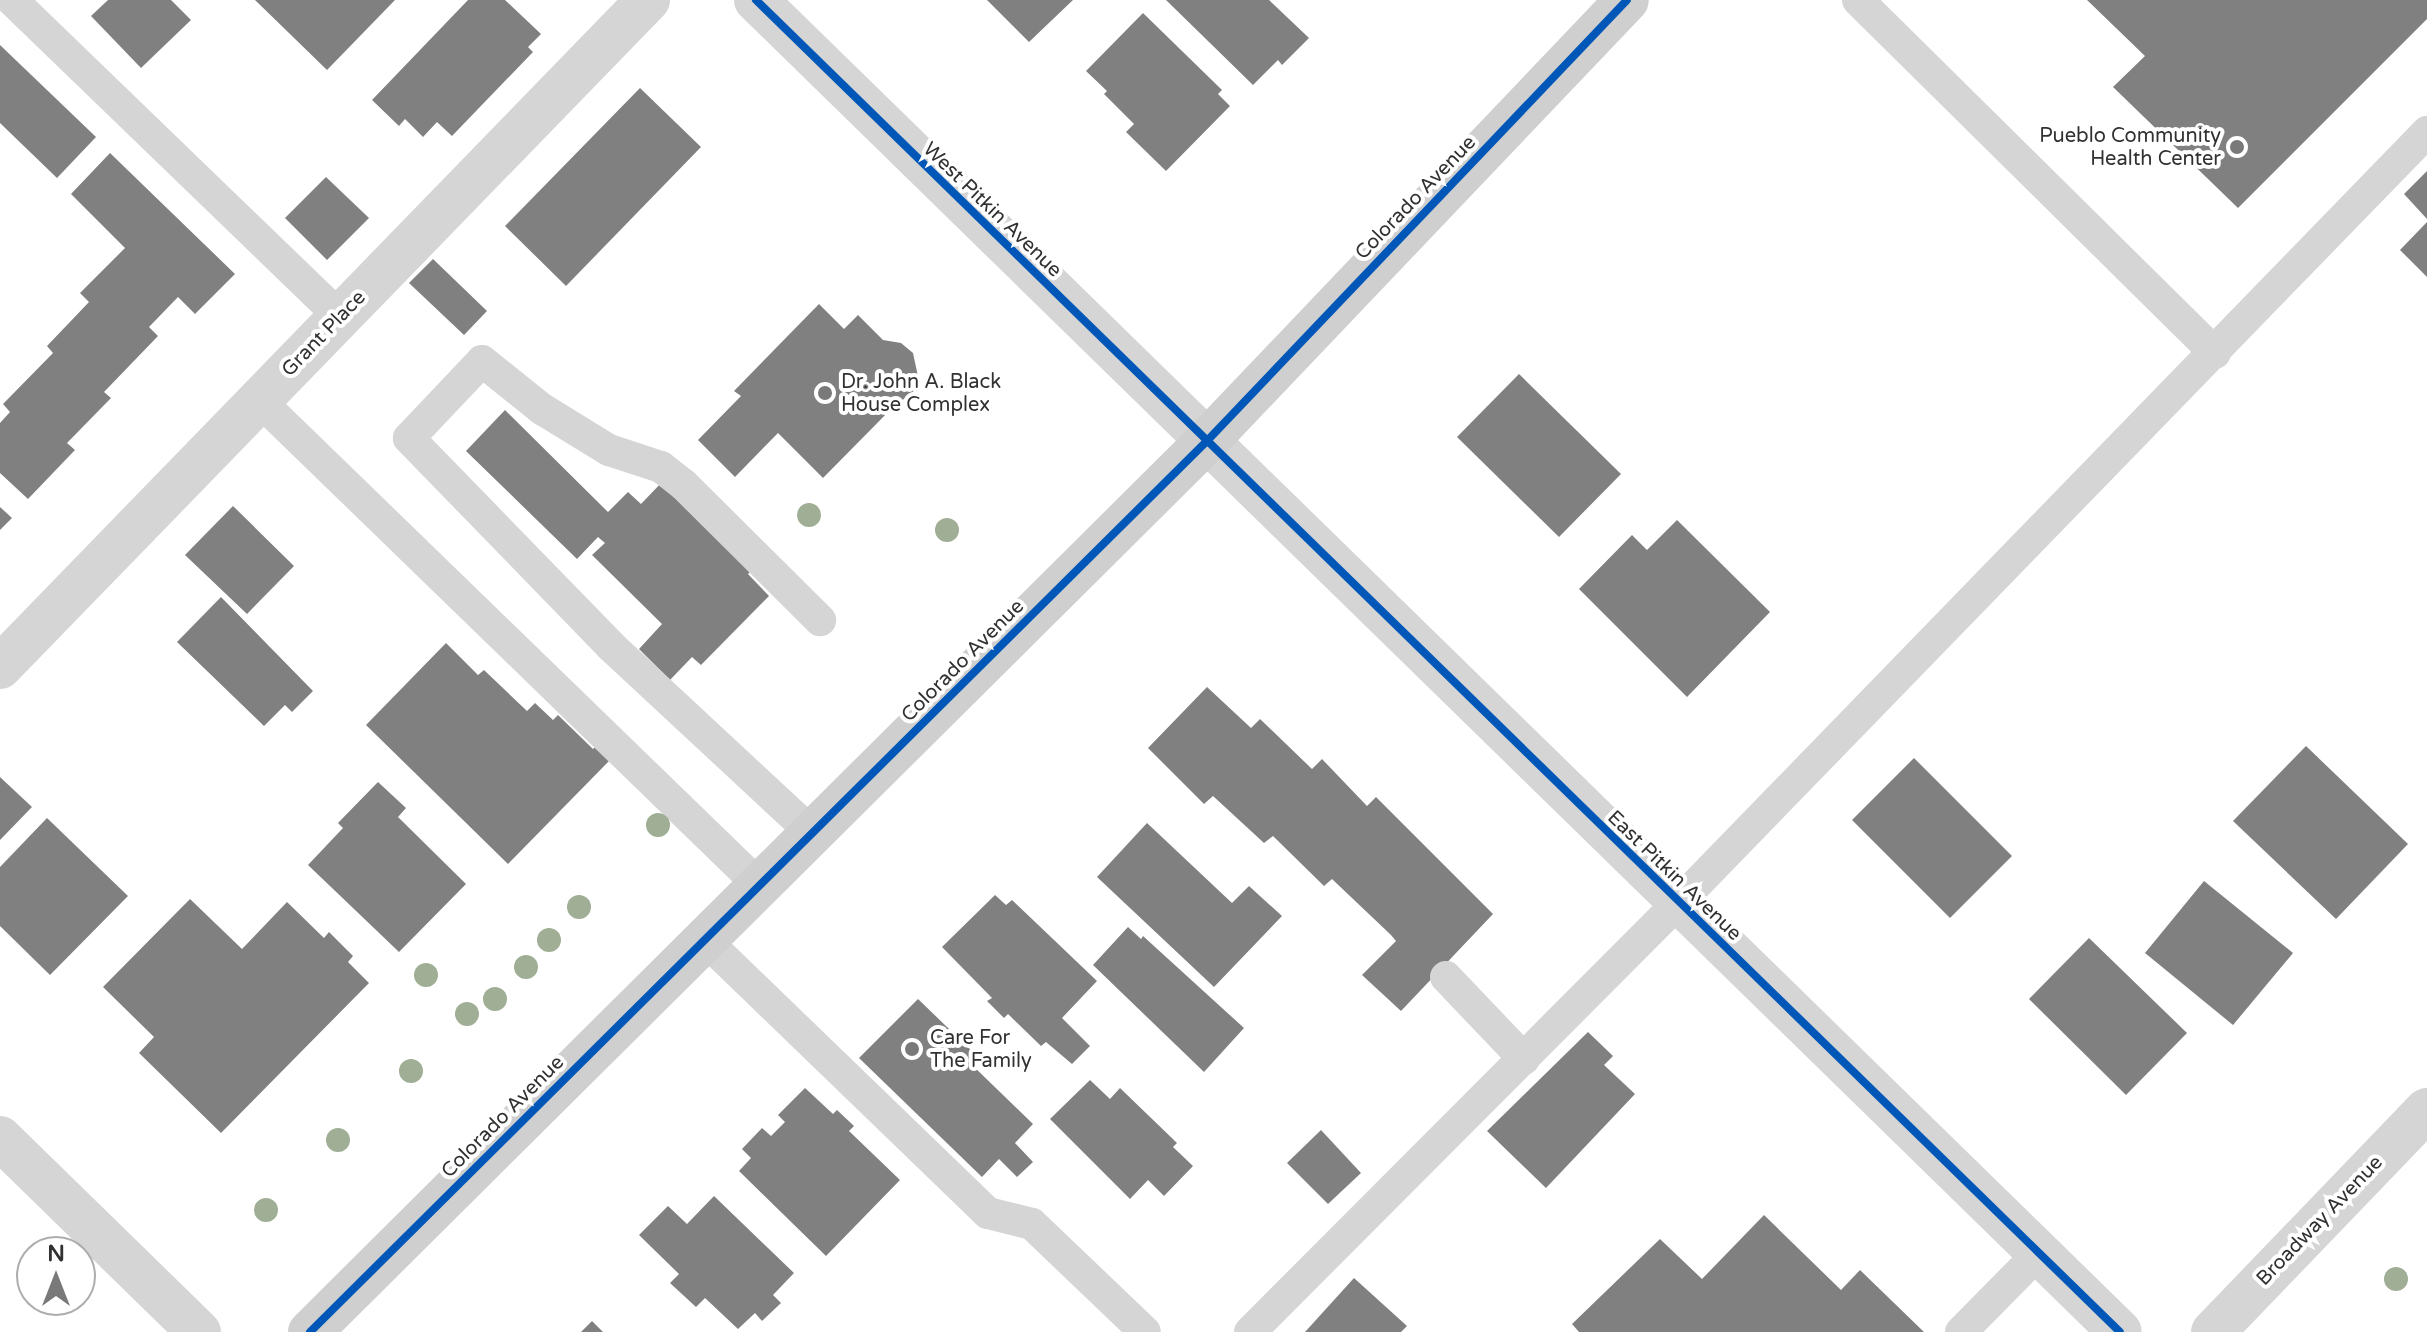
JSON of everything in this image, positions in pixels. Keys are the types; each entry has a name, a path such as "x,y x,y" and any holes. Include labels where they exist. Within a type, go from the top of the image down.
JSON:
{"street":[{"name":"Grant Place","path":"0,667 648,0"},
{"name":"West Pitkin Avenue","path":"756,0 1206,442"},
{"name":"Colorado Avenue","path":"310,1332 1206,442 1627,0"},
{"name":"East Pitkin Avenue","path":"1206,442 2120,1332"},
{"name":"Broadway Avenue","path":"2213,1332 2427,1110"},
{"path":"0,1138 199,1332"}],"lane":[{"path":"12,0 340,317"},
{"path":"1858,0 2215,353"},
{"path":"1250,1332 1679,902 2427,132"},
{"path":"812,833 621,656 409,438 482,361 542,409 609,450 661,467 684,485 820,620"},
{"path":"259,400 759,885"},
{"path":"705,940 988,1213 1032,1224 1145,1332"},
{"path":"1446,977 1524,1059"},
{"path":"1961,1332 2039,1253"}],"building":[{"path":"108,0 171,0 191,20 141,68 91,16"},
{"path":"255,0 395,0 327,70"},
{"path":"468,0 505,0 541,34 528,47 533,52 452,136 437,122 423,137 405,119 399,126 372,100"},
{"path":"987,0 1073,0 1029,42"},
{"path":"1166,0 1269,0 1309,38 1282,65 1278,60 1253,85"},
{"name":"Pueblo Community Health Center","path":"2087,0 2427,0 2427,19 2238,208 2113,87 2145,56"},
{"path":"1143,13 1222,90 1218,94 1230,106 1166,171 1126,132 1134,124 1086,71"},
{"path":"0,45 96,137 57,178 0,123"},
{"path":"640,88 701,147 566,286 505,226"},
{"path":"110,153 235,274 195,314 178,297 149,327 158,336 104,392 111,398 67,443 75,450 28,499 0,473 0,423 10,412 3,404 53,353 47,346 89,302 80,293 125,248 71,194"},
{"path":"2427,171 2427,219 2404,194"},
{"path":"326,177 369,218 327,260 285,218"},
{"path":"2427,222 2427,277 2400,250"},
{"path":"433,259 487,311 464,335 409,283"},
{"name":"Dr. John A. Black House Complex","path":"819,304 844,329 858,315 883,340 901,343 913,353 919,381 911,395 897,403 823,478 778,433 735,477 698,440 741,396 734,391"},
{"path":"1519,374 1621,474 1559,537 1457,437"},
{"path":"505,410 608,512 628,492 641,504 664,480 754,568 748,574 769,596 701,665 692,657 670,680 639,649 662,624 592,555 605,543 598,537 577,559 466,451"},
{"path":"233,506 294,566 247,614 185,555"},
{"path":"0,507 12,518 0,530"},
{"path":"1677,520 1770,612 1687,697 1579,589 1632,535 1647,550"},
{"path":"221,597 313,691 292,712 285,705 264,726 177,642"},
{"path":"446,643 478,675 484,670 527,711 535,703 553,720 558,715 593,749 596,746 610,760 508,864 366,725"},
{"path":"1207,687 1251,728 1260,719 1312,769 1322,759 1367,806 1376,797 1493,914 1401,1011 1362,975 1396,941 1391,935 1332,879 1324,886 1273,836 1264,843 1213,796 1204,804 1148,748"},
{"path":"2306,746 2408,844 2336,919 2233,821"},
{"path":"1914,758 2012,856 1950,918 1852,820"},
{"path":"0,777 32,807 0,840"},
{"path":"378,782 406,808 398,817 466,884 399,952 308,865 343,828 338,823"},
{"path":"47,818 128,896 50,975 0,926 0,867"},
{"path":"1147,823 1232,903 1249,886 1282,916 1214,987 1097,877"},
{"path":"2204,881 2293,953 2233,1025 2145,953"},
{"path":"995,895 1006,905 1012,900 1097,981 1062,1018 1090,1046 1072,1064 1046,1042 1041,1046 1008,1014 1004,1018 987,1001 992,998 942,947"},
{"path":"190,899 242,949 287,902 324,938 329,932 353,956 348,962 369,983 221,1133 139,1053 154,1037 103,987"},
{"path":"1128,927 1141,939 1143,936 1244,1028 1204,1072 1093,965"},
{"path":"2089,938 2187,1033 2126,1095 2029,999"},
{"path":"918,999 976,1055 969,1062 1033,1124 1015,1143 1033,1162 1017,1177 999,1159 982,1177 859,1058"},
{"path":"1588,1032 1613,1056 1604,1065 1635,1094 1546,1188 1487,1131"},
{"path":"1090,1080 1110,1099 1120,1088 1177,1143 1173,1147 1193,1166 1164,1196 1148,1180 1130,1199 1050,1119"},
{"path":"805,1088 833,1114 837,1110 854,1126 849,1131 900,1180 826,1256 739,1171 751,1158 742,1149 762,1128 771,1136 785,1122 778,1115"},
{"path":"1321,1130 1361,1173 1328,1204 1287,1163"},
{"path":"714,1196 794,1273 773,1295 781,1303 762,1321 755,1313 738,1329 705,1298 696,1307 670,1283 679,1274 639,1235 668,1206 687,1224"},
{"path":"1764,1215 1841,1290 1860,1270 1924,1332 1579,1332 1572,1324 1660,1239 1702,1279"},
{"path":"1354,1278 1407,1326 1401,1332 1305,1332"},
{"path":"592,1321 603,1332 581,1332"}],"cycle path":[{"path":"756,0 2120,1332"},
{"path":"310,1332 1206,442 1627,0"}],"place":[{"name":"Pueblo Community Health Center","path":"2237,147"},
{"name":"Dr. John A. Black House Complex","path":"825,393"},
{"name":"Care For The Family","path":"912,1049"}]}
